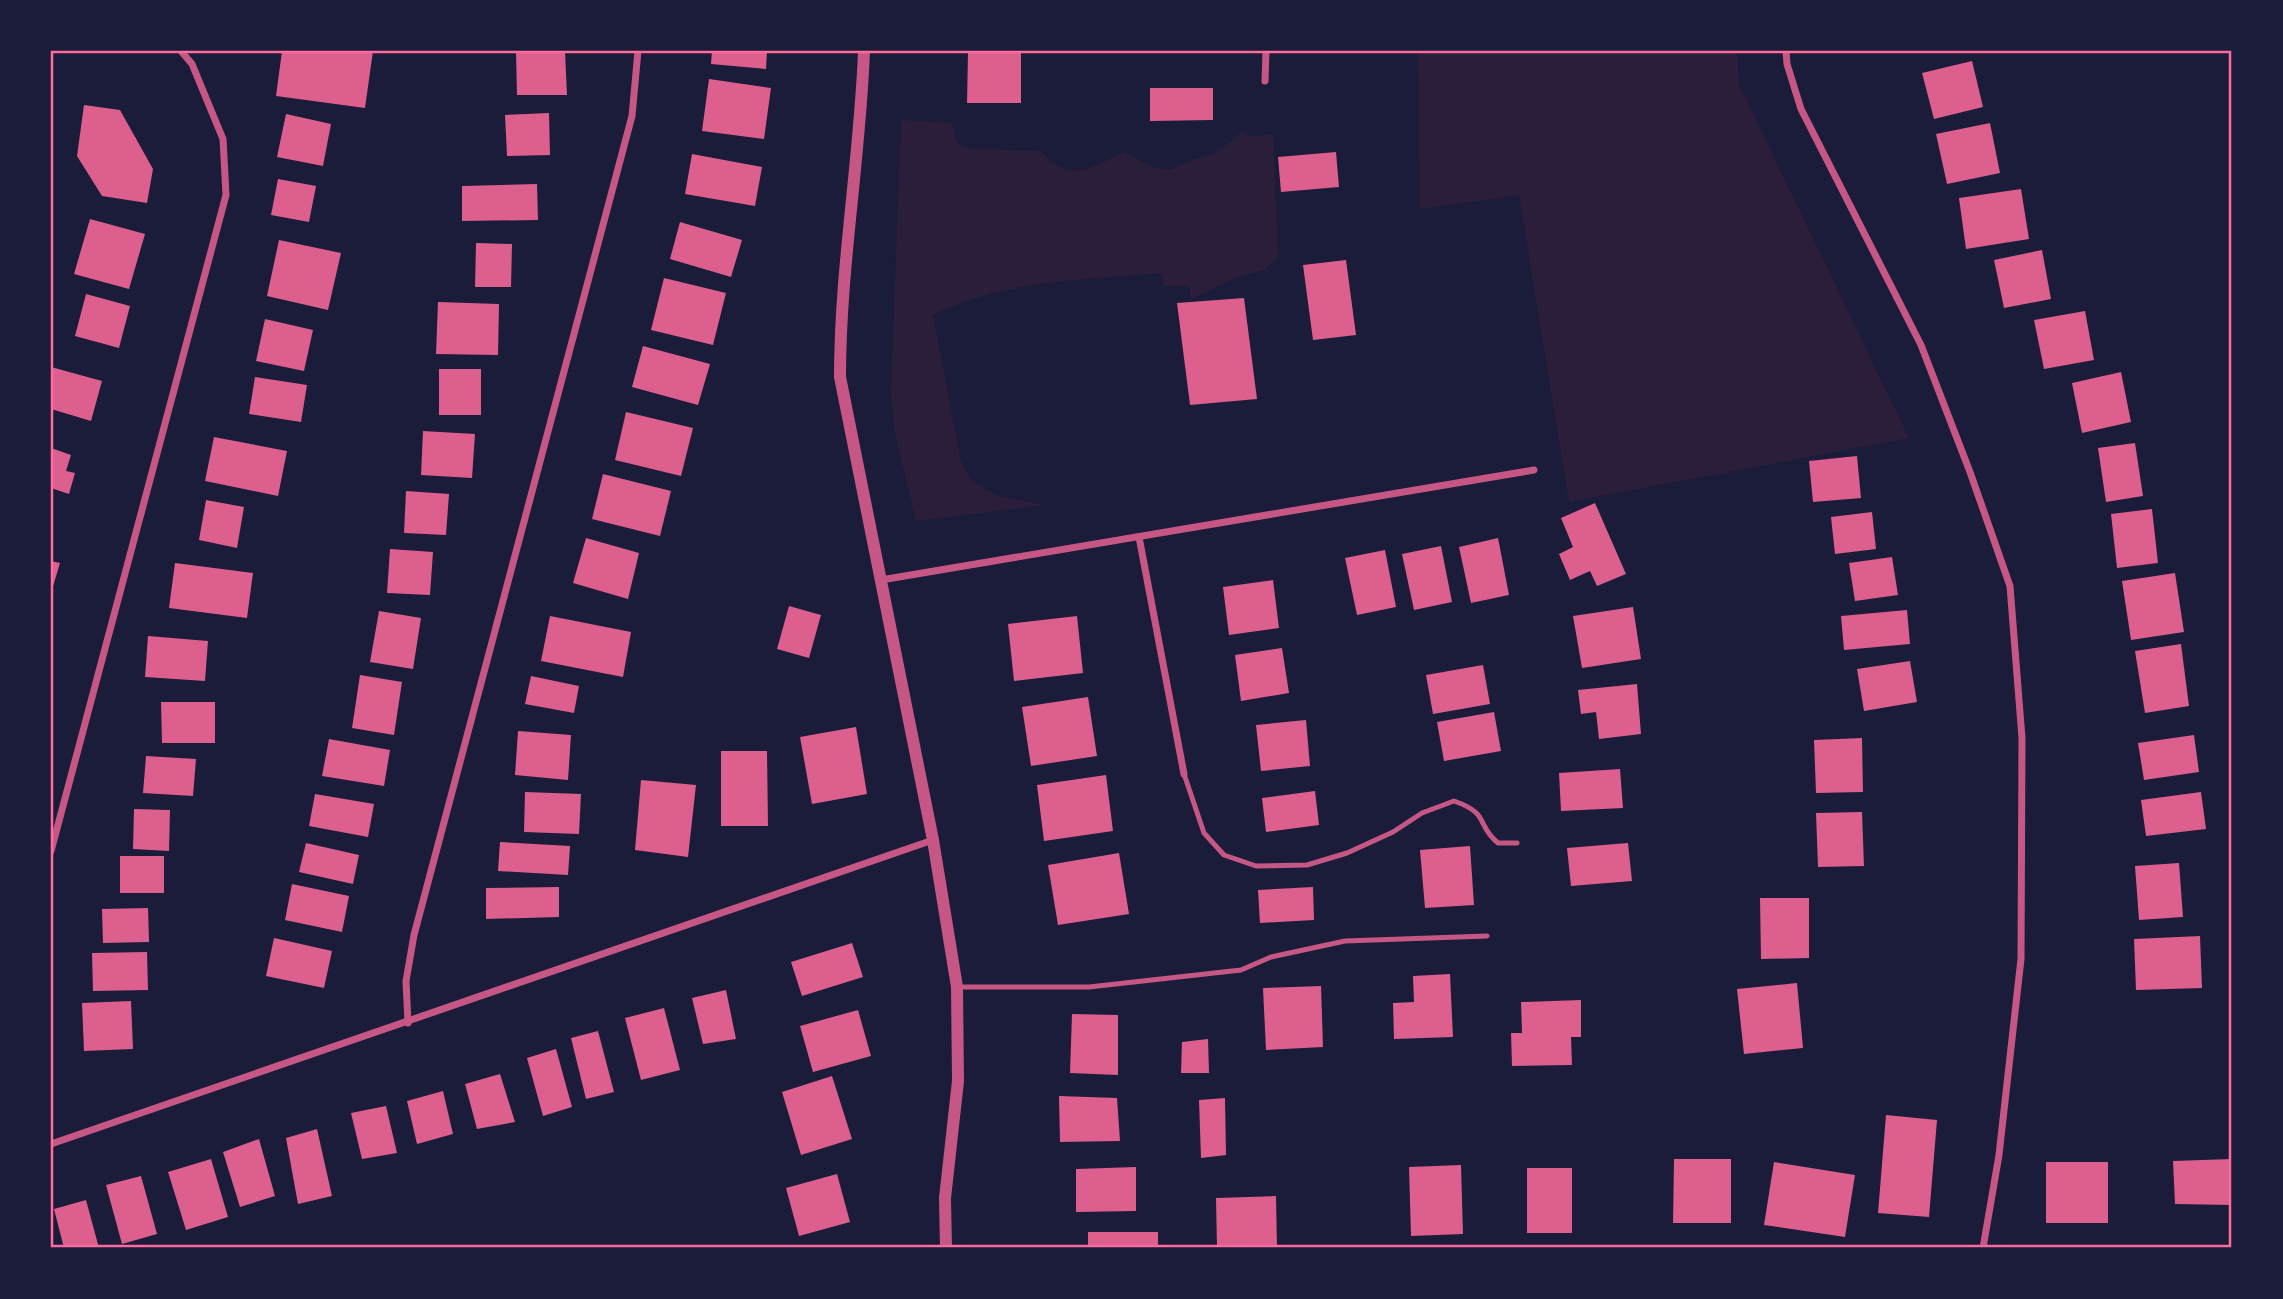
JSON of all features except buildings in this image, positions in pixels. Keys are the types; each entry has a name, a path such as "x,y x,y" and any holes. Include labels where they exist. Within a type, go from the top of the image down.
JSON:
{"street":[{"path":"51,851 226,195 223,139 192,64 181,51"},
{"path":"408,1023 406,981 414,935 632,116 638,51"},
{"path":"864,51 862,118 840,317 840,377 933,840 957,987 958,1081 945,1198 946,1248"},
{"path":"1265,81 1266,51"},
{"path":"1786,51 1787,64 1801,109 1921,345 2010,586 2022,738 2021,959 1999,1155 1983,1248"},
{"path":"881,580 1534,470"},
{"path":"1139,537 1184,774"},
{"path":"51,1144 933,840"}],"lane":[{"path":"1184,774 1205,833 1224,855 1256,866 1307,865 1347,853 1393,832 1422,813 1454,801 1471,807 1482,816 1490,836 1498,843 1517,843"},
{"path":"957,987 1089,986 1241,970 1271,957 1345,941 1487,936"}],"shaded area":[{"path":"1418,51 1737,51 1739,84 1909,438 1569,502 1519,195 1420,209"},
{"path":"901,120 952,123 956,141 967,148 1041,151 1062,168 1071,170 1091,168 1124,152 1155,168 1171,170 1191,160 1213,154 1242,131 1247,136 1273,135 1278,257 1264,270 1235,278 1190,300 1190,286 1163,286 1161,273 1016,288 960,303 933,315 961,462 973,482 998,496 1044,505 916,521 895,434 891,392"}]}
